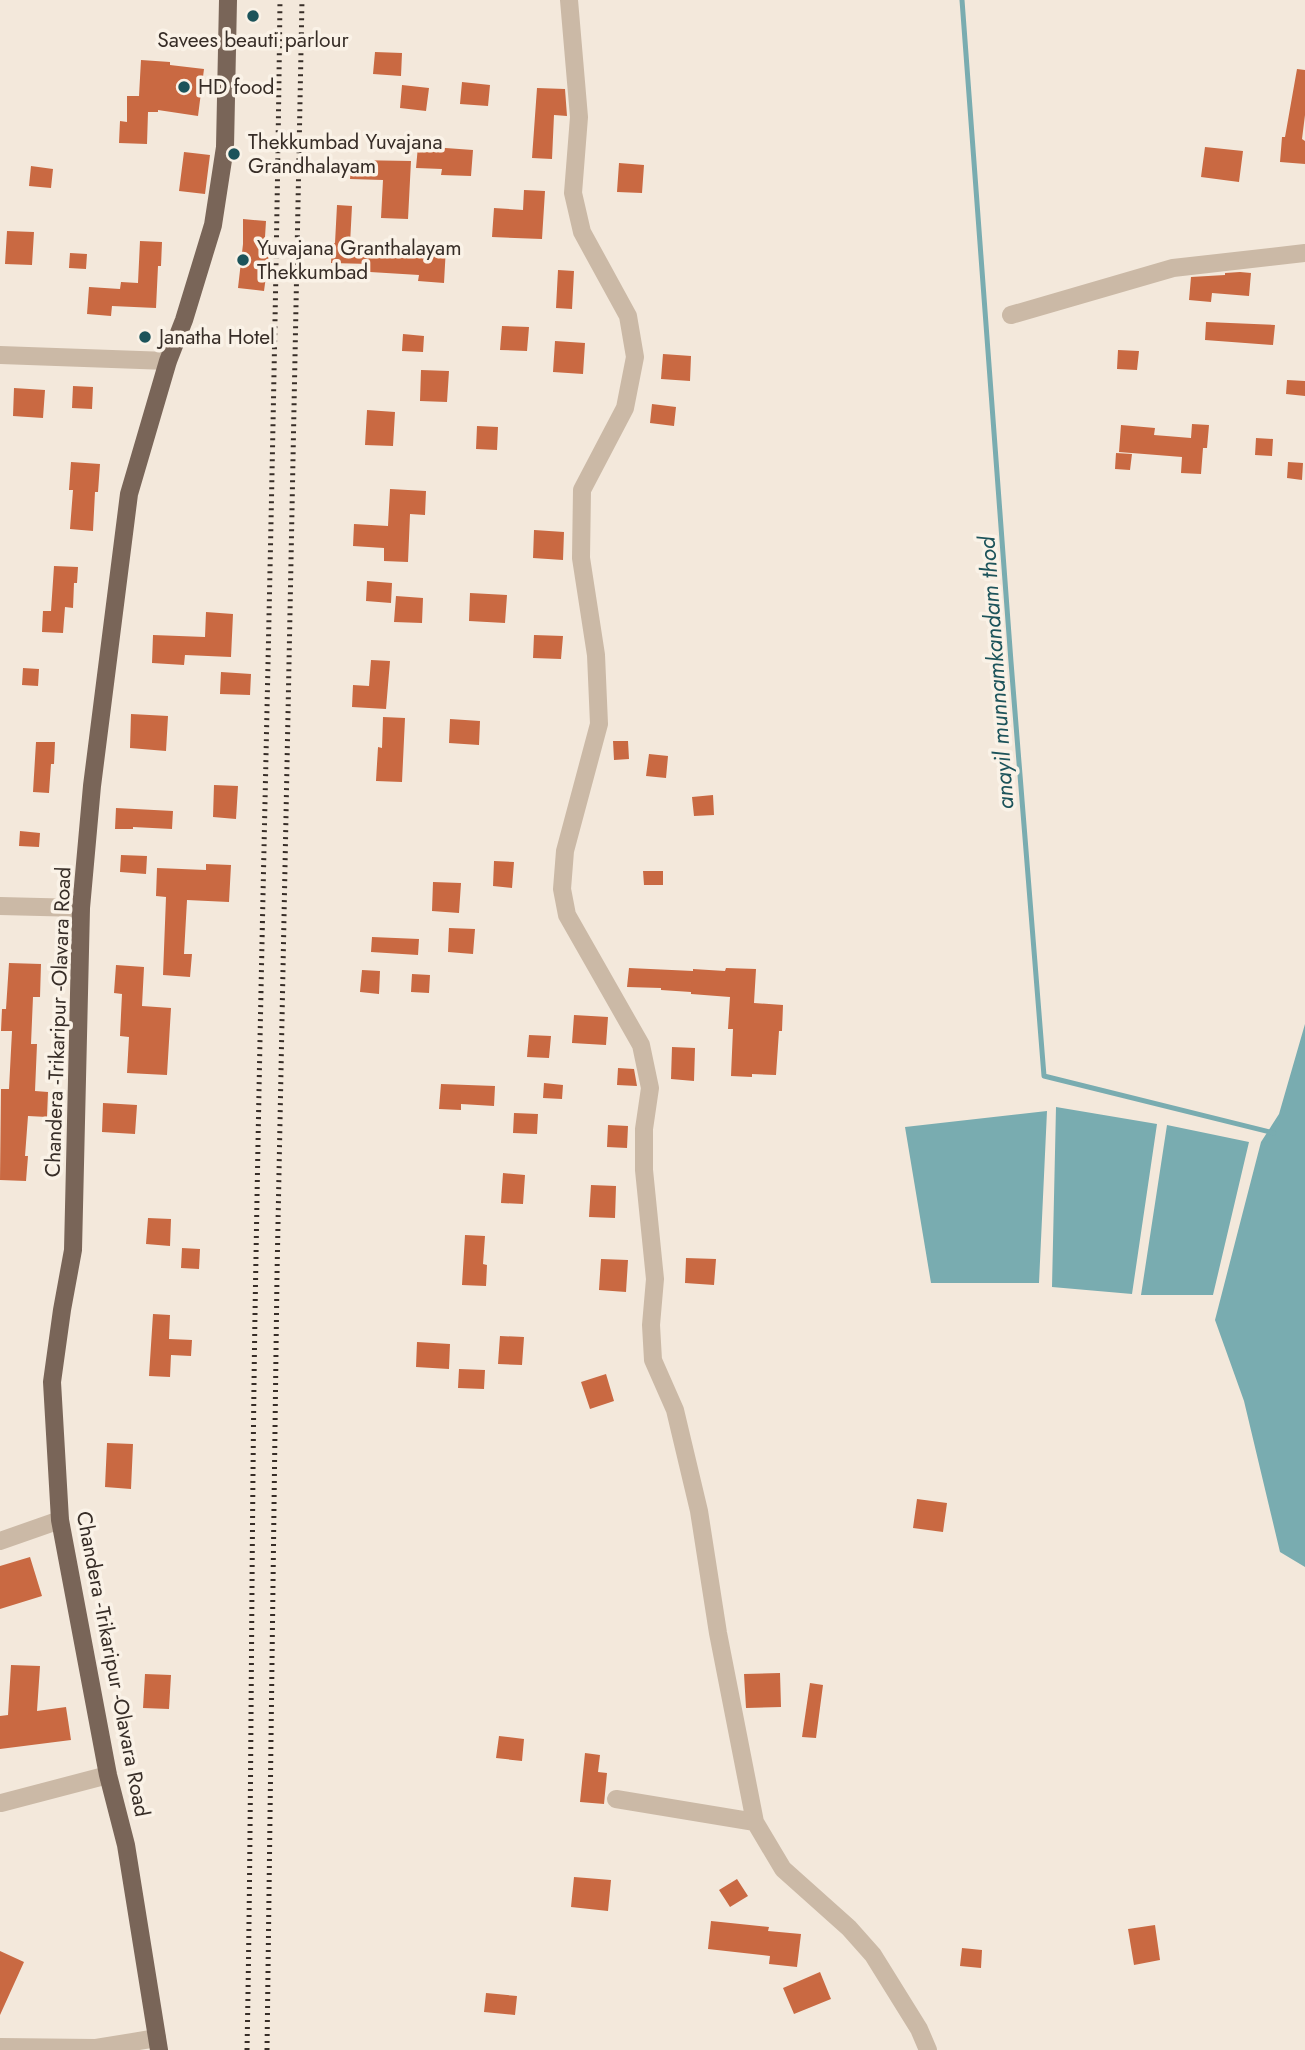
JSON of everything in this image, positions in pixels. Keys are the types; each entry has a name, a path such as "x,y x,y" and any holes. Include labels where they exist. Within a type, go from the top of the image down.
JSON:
{"main road":[{"name":"Chandera -Trikaripur -Olavara Road","path":"158,2044 126,1845 108,1775 60,1520 52,1382 73,1250 81,908 92,786 129,494 168,361 184,320 213,225 225,147 228,0"}],"street":[{"path":"569,0 579,117 573,193 582,232 628,316 635,357 625,408 582,490 582,558 596,655 599,724 565,851 562,889 567,915 641,1045 650,1088 644,1129 644,1170 655,1279 651,1325 653,1360 676,1410 696,1498 718,1633 755,1822 783,1869 849,1928 873,1955 919,2029 928,2050"},
{"path":"1011,315 1173,268 1305,253"},
{"path":"0,355 168,361"},
{"path":"0,906 81,908"},
{"path":"0,1541 60,1520"},
{"path":"1,1803 108,1775"},
{"path":"616,1799 755,1822"},
{"path":"0,2047 96,2048 158,2044"}],"water":[{"path":"1305,1024 1305,1567 1280,1552 1244,1401 1215,1320 1261,1142 1279,1114"},
{"path":"1056,1107 1157,1124 1132,1294 1052,1287"},
{"path":"1047,1111 1039,1283 931,1283 905,1127"},
{"path":"1167,1125 1249,1142 1213,1295 1141,1295"}],"building":[{"path":"375,52 402,53 401,76 373,74"},
{"path":"141,60 170,62 170,65 204,69 198,116 158,110 148,112 147,144 119,143 120,121 127,122 127,96 139,96"},
{"path":"1297,69 1305,70 1302,139 1305,141 1305,164 1280,162 1282,137 1285,137"},
{"path":"462,82 490,85 488,106 460,104"},
{"path":"402,85 429,88 426,111 400,108"},
{"path":"537,88 565,89 567,116 554,115 552,159 532,158"},
{"path":"418,146 473,150 471,176 441,175 442,169 416,168"},
{"path":"1205,147 1243,151 1239,182 1201,177"},
{"path":"184,152 210,155 205,194 179,191"},
{"path":"352,160 411,161 408,219 381,218 383,180 350,179"},
{"path":"619,163 644,165 642,193 617,192"},
{"path":"31,166 53,169 51,188 29,186"},
{"path":"524,190 545,191 542,239 492,237 494,208 523,210"},
{"path":"337,205 352,206 351,247 420,250 420,246 446,247 444,283 418,281 419,275 370,272 370,264 331,263"},
{"path":"243,219 266,221 264,253 269,254 264,291 238,288"},
{"path":"7,231 34,232 32,265 5,264"},
{"path":"140,241 162,242 156,308 112,306 111,316 87,314 89,287 120,289 121,282 138,283"},
{"path":"70,253 87,254 86,269 69,268"},
{"path":"558,270 574,271 572,309 556,308"},
{"path":"1251,273 1249,296 1212,293 1211,302 1189,300 1191,277"},
{"path":"1206,322 1275,325 1273,345 1205,340"},
{"path":"502,326 529,327 527,351 500,350"},
{"path":"403,334 424,336 423,352 402,351"},
{"path":"555,341 585,343 583,374 553,372"},
{"path":"1118,350 1139,351 1137,370 1117,369"},
{"path":"663,354 691,356 690,381 661,379"},
{"path":"421,370 449,371 447,402 420,401"},
{"path":"1287,380 1305,381 1305,396 1286,394"},
{"path":"73,386 93,387 92,409 72,408"},
{"path":"14,388 45,390 43,418 13,416"},
{"path":"652,404 676,407 674,426 650,423"},
{"path":"367,410 395,412 393,446 365,445"},
{"path":"1192,424 1209,425 1207,448 1203,448 1201,474 1181,473 1182,457 1119,452 1121,425 1155,428 1154,435 1191,438"},
{"path":"477,426 498,427 497,450 476,449"},
{"path":"1256,438 1273,439 1272,456 1255,455"},
{"path":"1116,453 1132,454 1130,470 1115,469"},
{"path":"71,462 100,464 93,531 70,529 73,490 69,490"},
{"path":"1288,462 1303,463 1302,480 1287,478"},
{"path":"390,489 426,491 425,515 410,514 408,562 384,561 384,548 353,546 354,524 388,526"},
{"path":"534,530 564,532 563,560 533,558"},
{"path":"54,566 78,567 73,608 65,607 63,633 42,632 43,611 51,611"},
{"path":"367,581 392,583 391,603 366,601"},
{"path":"470,593 507,595 505,623 469,621"},
{"path":"396,596 423,598 422,623 394,622"},
{"path":"206,612 233,614 231,657 185,655 184,665 152,663 153,635 205,637"},
{"path":"534,635 563,636 561,659 533,658"},
{"path":"371,660 390,661 386,709 352,707 353,685 369,686"},
{"path":"23,668 39,669 38,686 22,685"},
{"path":"221,672 251,674 250,695 220,694"},
{"path":"131,714 168,716 166,751 130,748"},
{"path":"383,717 405,718 402,782 376,781 378,747 382,748"},
{"path":"450,719 480,721 479,745 449,743"},
{"path":"613,741 628,741 629,759 614,760"},
{"path":"36,742 55,742 49,793 33,792"},
{"path":"649,754 668,756 666,778 646,776"},
{"path":"214,785 238,786 236,819 213,817"},
{"path":"713,795 714,815 694,816 692,797"},
{"path":"116,808 173,811 172,829 115,829"},
{"path":"20,831 40,833 39,847 19,846"},
{"path":"121,855 147,856 146,874 120,872"},
{"path":"494,861 514,862 512,888 493,886"},
{"path":"206,864 231,865 229,902 187,900 184,954 192,954 190,977 163,975 166,897 156,896 157,868 206,870"},
{"path":"643,871 663,871 663,885 644,885"},
{"path":"433,882 461,883 459,913 432,911"},
{"path":"449,928 475,929 473,954 448,952"},
{"path":"372,937 419,939 418,955 371,952"},
{"path":"9,963 41,964 40,997 33,997 31,1044 37,1044 35,1091 48,1092 47,1117 28,1116 26,1181 0,1180 1,1089 9,1089 12,1031 1,1031 2,1009 6,1009"},
{"path":"116,965 144,967 142,1006 171,1008 167,1075 127,1073 129,1037 120,1036 122,994 114,993"},
{"path":"629,968 693,971 756,969 754,1003 783,1005 776,1075 731,1076 733,1029 728,1029 730,997 661,988 627,987"},
{"path":"362,970 380,971 379,994 360,992"},
{"path":"412,974 430,975 429,993 411,992"},
{"path":"574,1015 608,1017 606,1045 572,1043"},
{"path":"529,1035 551,1036 549,1058 527,1057"},
{"path":"672,1047 695,1048 694,1081 671,1079"},
{"path":"618,1068 634,1069 637,1086 617,1085"},
{"path":"544,1083 563,1085 562,1099 543,1098"},
{"path":"441,1084 495,1086 494,1106 461,1104 461,1110 439,1109"},
{"path":"103,1103 137,1105 135,1134 102,1132"},
{"path":"514,1113 538,1114 537,1134 513,1133"},
{"path":"608,1125 628,1126 627,1148 607,1147"},
{"path":"503,1173 525,1175 523,1204 501,1203"},
{"path":"591,1185 616,1186 615,1218 589,1217"},
{"path":"148,1218 171,1219 170,1246 146,1244"},
{"path":"465,1235 485,1236 483,1264 487,1265 486,1286 462,1285"},
{"path":"182,1248 200,1249 199,1269 181,1268"},
{"path":"686,1258 716,1259 714,1285 685,1283"},
{"path":"601,1259 628,1260 626,1292 599,1290"},
{"path":"153,1314 170,1315 169,1339 192,1340 191,1356 171,1355 170,1377 149,1376"},
{"path":"500,1336 524,1337 522,1365 498,1364"},
{"path":"417,1342 450,1344 449,1369 416,1367"},
{"path":"459,1369 485,1370 484,1389 458,1388"},
{"path":"606,1374 614,1401 590,1409 581,1382"},
{"path":"107,1443 133,1444 131,1489 105,1487"},
{"path":"917,1499 947,1503 943,1532 913,1528"},
{"path":"30,1557 42,1596 0,1609 0,1566"},
{"path":"11,1665 40,1666 37,1711 66,1707 71,1740 0,1749 0,1716 8,1715"},
{"path":"780,1673 781,1707 746,1708 744,1674"},
{"path":"145,1674 171,1675 169,1709 143,1708"},
{"path":"810,1683 823,1685 816,1738 802,1737"},
{"path":"499,1736 524,1739 522,1761 496,1758"},
{"path":"585,1753 600,1755 598,1772 607,1773 604,1804 580,1802"},
{"path":"574,1877 611,1880 608,1911 571,1907"},
{"path":"737,1879 748,1896 730,1907 719,1890"},
{"path":"711,1921 769,1927 768,1931 801,1934 797,1967 769,1964 770,1956 708,1949"},
{"path":"1155,1925 1160,1960 1134,1965 1128,1929"},
{"path":"962,1948 982,1950 981,1968 960,1966"},
{"path":"0,1951 24,1962 0,2015"},
{"path":"820,1972 831,1999 794,2014 783,1988"},
{"path":"486,1993 517,1996 515,2015 484,2012"}],"waterway":[{"name":"anayil munnamkandam thod","path":"962,0 1044,1076 1274,1133"}],"railway":[{"path":"247,2050 254,1356 280,0"},
{"path":"267,2050 277,1275 302,0"}],"place":[{"name":"Savees beauti parlour","path":"253,16"},
{"name":"HD food","path":"184,87"},
{"name":"Thekkumbad Yuvajana Grandhalayam","path":"234,154"},
{"name":"Yuvajana Granthalayam Thekkumbad","path":"243,260"},
{"name":"Janatha Hotel","path":"145,337"}]}
